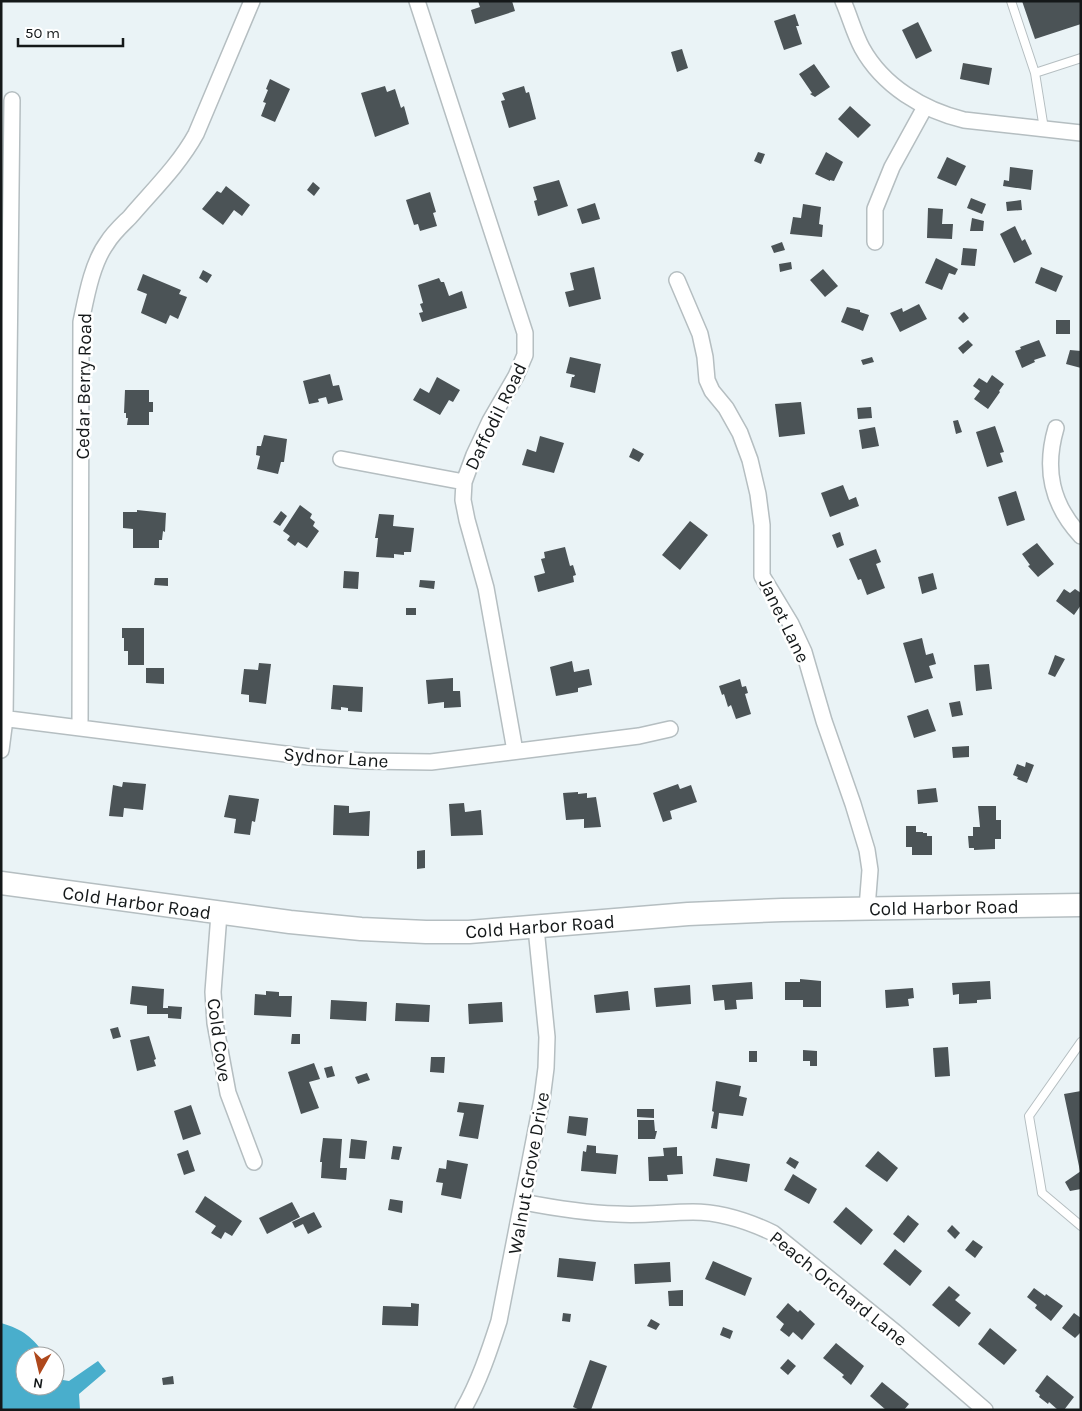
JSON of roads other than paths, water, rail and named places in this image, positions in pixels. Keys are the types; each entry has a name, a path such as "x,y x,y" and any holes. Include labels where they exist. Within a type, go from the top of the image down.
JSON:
{"main road":[{"name":"Cold Harbor Road","path":"1,883 219,914 361,929 426,932 469,932 536,928 688,914 782,910 1081,904"}],"street":[{"name":"Cedar Berry Road","path":"80,728 81,322 85,300 92,274 106,244 166,176 187,150 196,134 252,1"},
{"name":"Daffodil Road","path":"418,1 525,333 525,355 516,376 474,455 464,482 463,500 486,588 515,751"},
{"path":"843,1 862,48 872,62 886,79 903,94 925,107 950,117 964,120 1081,133"},
{"path":"1,750 12,100"},
{"path":"875,242 875,209 892,167 925,107"},
{"name":"Janet Lane","path":"677,280 700,334 707,380 712,391 726,408 740,433 750,460 758,494 762,525 762,576 791,624 804,652 824,721 853,804 867,850 870,870 867,908"},
{"path":"1056,428 1051,445 1051,480 1056,498 1064,514 1081,536"},
{"path":"340,460 464,482"},
{"name":"Sydnor Lane","path":"3,718 310,757 365,761 431,762 639,736 670,729"},
{"name":"Cold Cove","path":"219,914 213,985 215,1023 228,1094 254,1162"},
{"name":"Walnut Grove Drive","path":"463,1410 475,1387 499,1321 542,1099 546,1068 546,1029 536,928"},
{"name":"Peach Orchard Lane","path":"522,1202 562,1209 616,1214 654,1215 693,1212 716,1214 739,1219 761,1227 773,1233 835,1283 985,1410"}],"lane":[{"path":"1011,1 1035,73 1044,129"},
{"path":"1035,73 1081,58"},
{"path":"1081,1042 1030,1116 1042,1193 1081,1226"}],"water":[{"path":"1,1323 27,1335 38,1346 15,1346 15,1396 65,1396 65,1380 69,1381 98,1361 106,1371 79,1394 80,1410 1,1410"}]}
